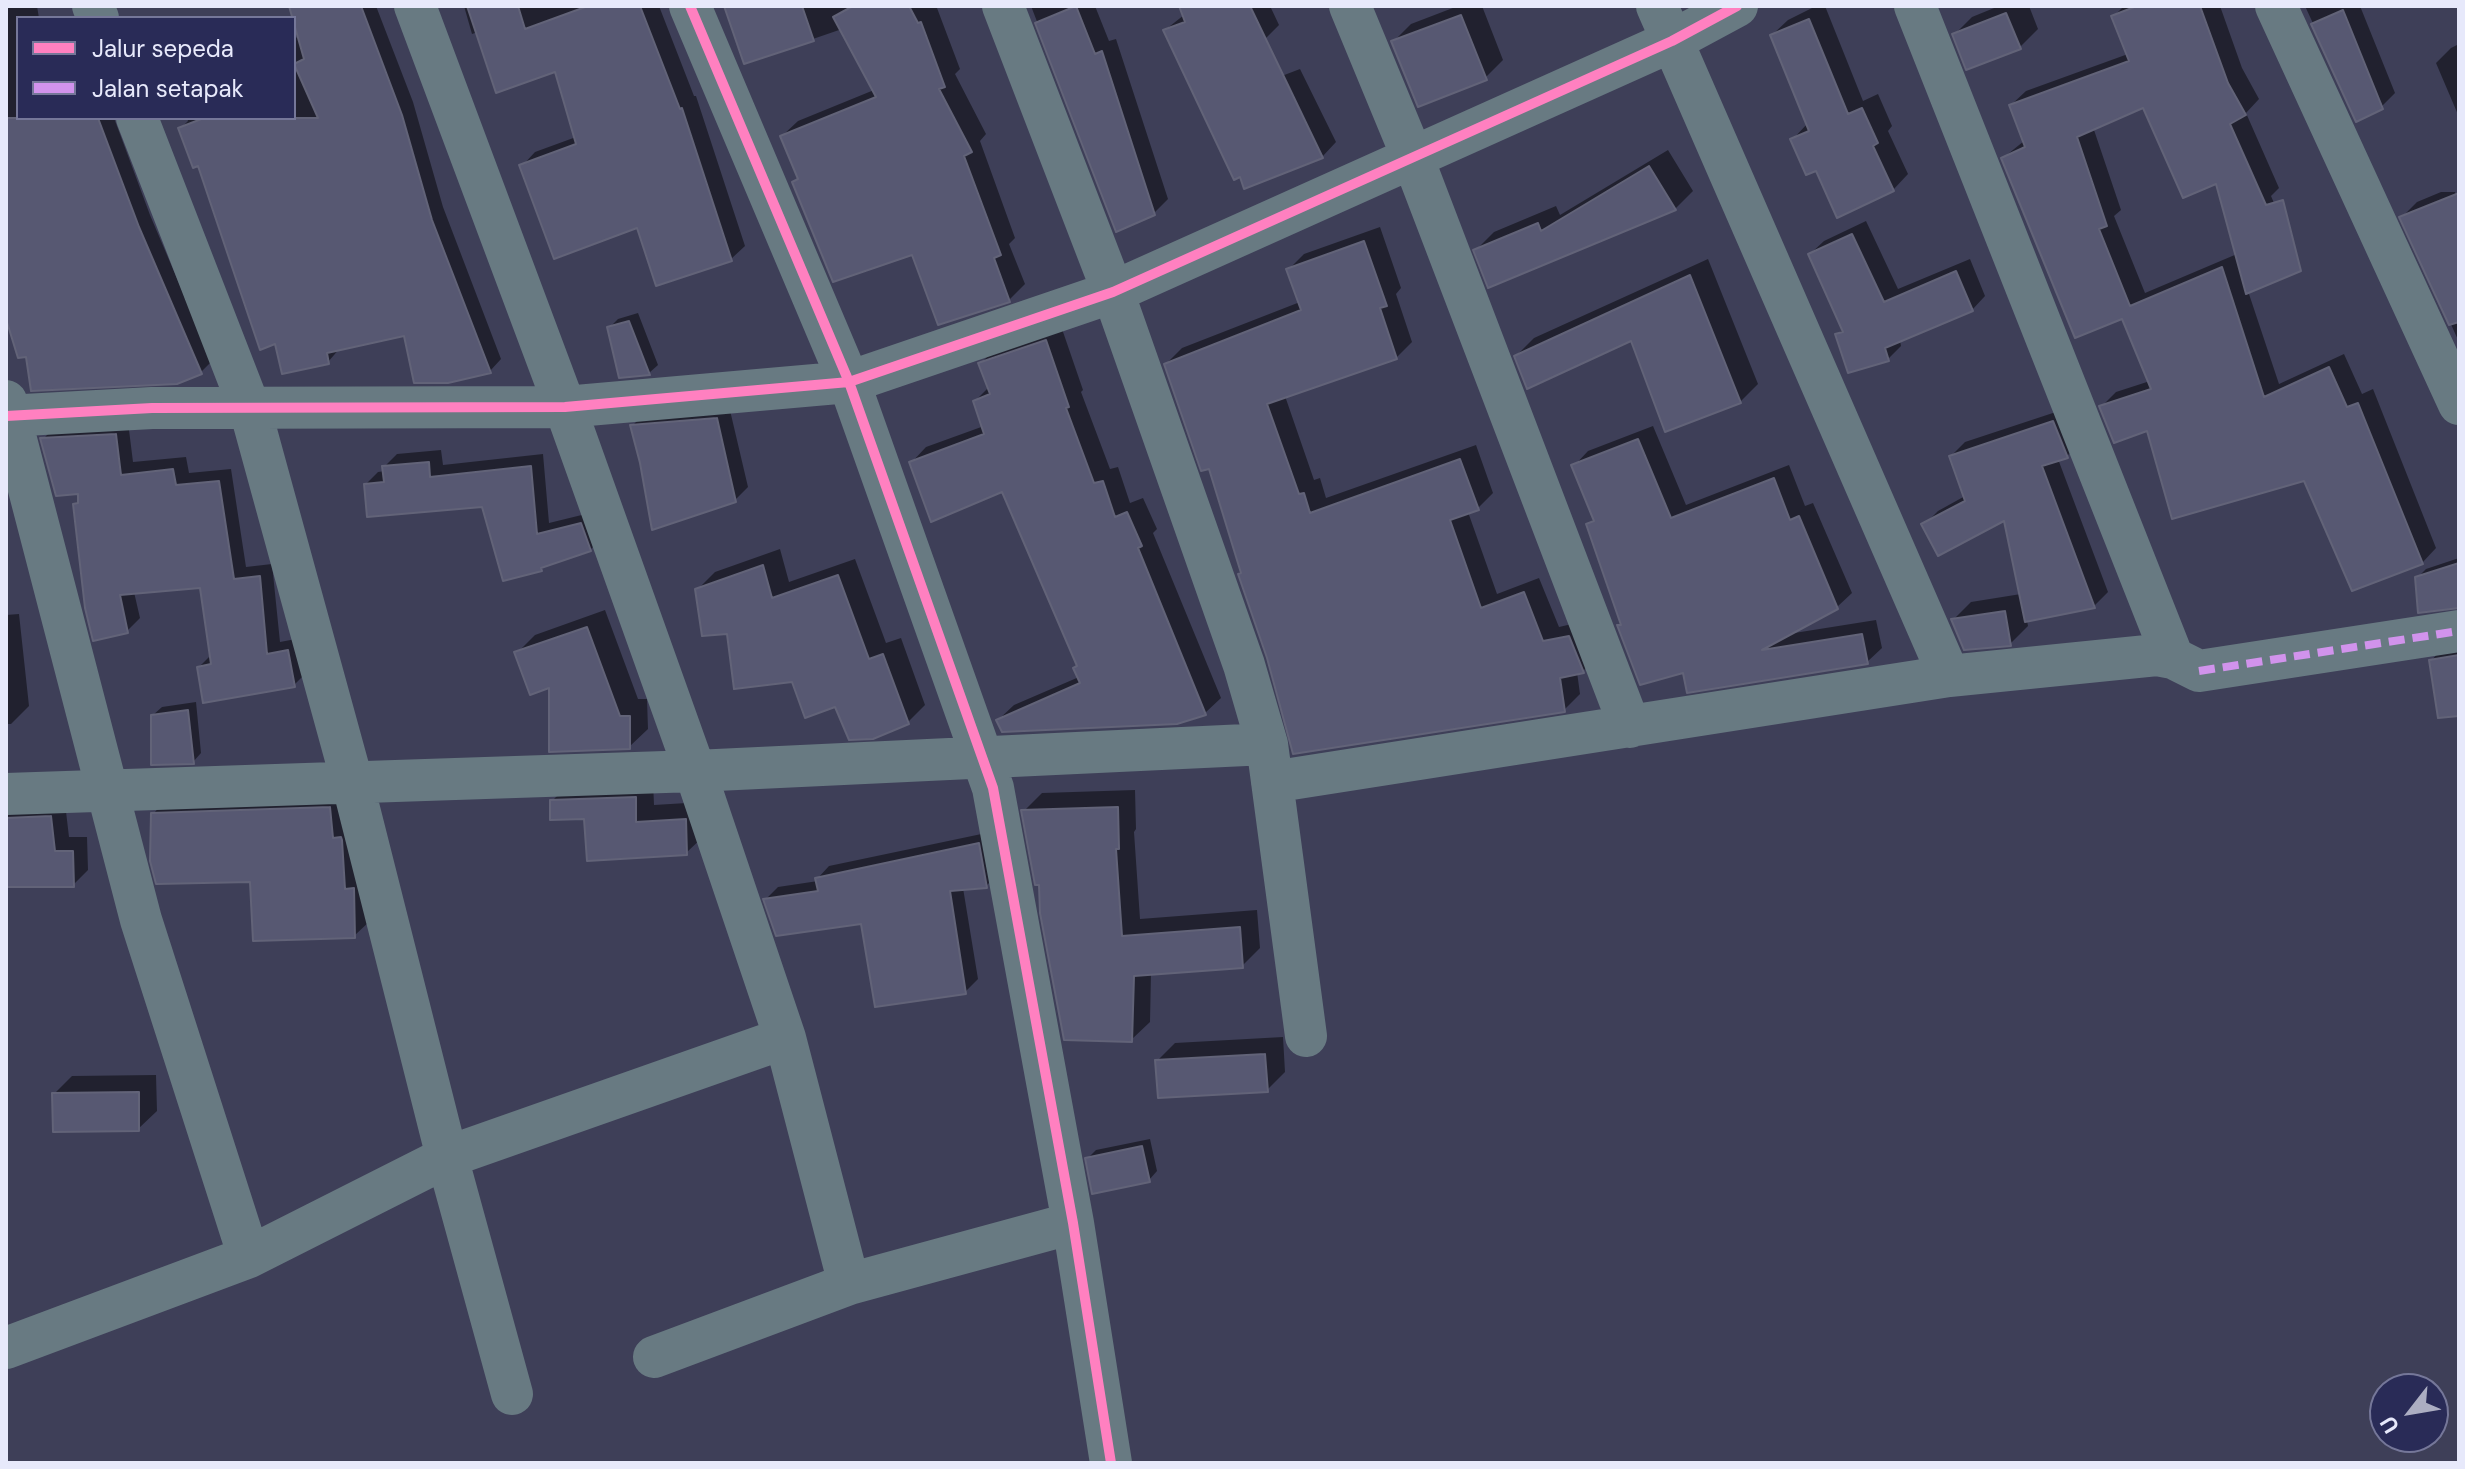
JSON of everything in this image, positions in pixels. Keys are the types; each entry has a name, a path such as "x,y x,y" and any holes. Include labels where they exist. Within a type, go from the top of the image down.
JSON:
{"street":[{"path":"415,6 565,407 695,771 785,1038 849,1284"},
{"path":"690,6 849,382 993,788 1073,1223 1110,1462"},
{"path":"1003,6 1113,292 1244,665 1270,763 1306,1036"},
{"path":"1350,6 1412,156 1630,727"},
{"path":"249,1257 141,920 8,411 565,407 849,382 1113,292 1412,156 1664,24 1737,6"},
{"path":"1915,6 2173,658"},
{"path":"2276,6 2459,404"},
{"path":"1664,24 1949,676"},
{"path":"138,120 250,409 352,781 447,1157 512,1394"},
{"path":"6,794 695,771 982,756 1270,763 1630,727 1949,676 2157,655 2173,658 2199,671 2459,631"},
{"path":"6,1348 249,1257 447,1157 785,1038"},
{"path":"654,1357 849,1284 1073,1223"}],"building":[{"path":"289,6 361,6 402,115 432,220 491,373 448,383 414,383 404,336 327,353 329,364 282,374 275,344 260,350 198,166 193,168 178,128 199,120 318,118 296,68 296,63 304,59 296,31 296,16 292,16"},
{"path":"467,6 518,6 525,29 588,6 640,6 682,108 732,261 656,286 637,228 554,259 519,165 576,144 555,72 496,93"},
{"path":"724,6 802,6 814,41 744,64"},
{"path":"853,6 909,6 918,23 921,22 945,87 939,89 972,152 964,156 1001,255 994,258 1010,302 938,325 912,255 833,282 792,182 798,179 780,136 876,97 833,17"},
{"path":"1076,6 1095,54 1102,51 1155,215 1116,232 1035,23"},
{"path":"1179,6 1250,6 1323,158 1244,189 1240,177 1234,180 1163,30 1185,22"},
{"path":"2137,6 2200,6 2228,83 2246,115 2230,124 2266,205 2283,200 2301,271 2246,294 2216,184 2183,198 2143,108 2077,137 2107,226 2099,229 2130,306 2222,267 2264,397 2329,367 2347,407 2358,403 2423,564 2352,591 2304,481 2172,519 2147,431 2114,443 2099,406 2151,389 2122,319 2075,338 2001,158 2025,147 2009,105 2129,61 2111,16"},
{"path":"2343,10 2383,109 2356,122 2311,24"},
{"path":"2006,13 2021,49 1966,70 1952,34"},
{"path":"1461,15 1487,80 1418,107 1391,41"},
{"path":"1809,19 1848,114 1862,108 1878,143 1873,146 1894,191 1837,218 1816,171 1806,175 1790,139 1809,131 1770,35"},
{"path":"6,118 99,120 139,227 202,374 177,384 31,391 26,357 18,358 6,319"},
{"path":"1649,166 1676,210 1488,288 1473,250 1538,223 1541,231"},
{"path":"2459,193 2459,322 2449,325 2399,217"},
{"path":"1852,234 1884,302 1956,271 1973,311 1885,348 1889,361 1848,373 1835,334 1843,332 1808,254"},
{"path":"1364,241 1387,306 1380,308 1397,359 1267,404 1299,494 1304,493 1310,513 1460,459 1479,510 1450,520 1481,608 1524,592 1543,641 1569,636 1584,673 1560,678 1565,712 1293,754 1209,469 1201,471 1164,364 1301,310 1286,269"},
{"path":"1690,275 1741,403 1665,432 1631,341 1527,389 1514,356"},
{"path":"629,321 650,375 619,378 607,327"},
{"path":"1046,340 1069,407 1066,408 1094,483 1103,481 1115,517 1127,512 1142,546 1138,548 1206,715 1177,724 1002,732 996,720 1080,683 1073,668 1077,666 1002,492 931,522 909,462 984,434 973,401 990,394 978,363"},
{"path":"717,418 736,502 652,530 630,425"},
{"path":"2053,421 2068,458 2042,466 2095,608 2025,622 2004,521 1938,556 1921,524 1965,501 1949,456"},
{"path":"116,434 121,475 173,469 176,485 219,481 234,579 260,576 267,654 288,650 295,687 203,703 197,667 211,664 200,588 120,595 128,633 93,641 85,608 73,504 78,503 78,494 56,496 40,438"},
{"path":"1638,439 1671,518 1774,478 1790,520 1799,516 1838,609 1762,650 1862,634 1868,664 1687,693 1683,673 1640,685 1617,625 1621,625 1586,524 1594,521 1571,465"},
{"path":"429,462 430,477 531,466 537,534 581,523 591,551 541,568 542,571 503,581 482,507 367,517 364,484 384,482 382,466"},
{"path":"2459,563 2459,608 2418,613 2415,577"},
{"path":"763,565 772,598 838,575 869,659 883,654 909,724 873,739 849,740 835,707 805,718 792,682 734,689 727,634 702,636 695,589"},
{"path":"2005,611 2011,646 1964,650 1951,619"},
{"path":"587,627 620,716 630,716 630,749 549,752 549,688 530,695 514,652"},
{"path":"2459,655 2459,716 2438,718 2429,660"},
{"path":"188,710 194,764 151,765 151,715"},
{"path":"636,797 636,822 686,819 687,855 587,861 584,819 550,820 550,800"},
{"path":"330,807 333,838 341,837 342,840 345,889 354,888 355,938 253,941 250,882 156,884 150,861 151,813"},
{"path":"1118,807 1119,849 1116,849 1122,936 1240,927 1243,968 1134,976 1132,1042 1064,1040 1040,913 1039,885 1035,885 1021,810"},
{"path":"51,816 55,851 73,851 74,887 6,887 6,818"},
{"path":"979,843 987,888 950,891 966,994 875,1007 861,924 776,936 763,899 818,891 815,878"},
{"path":"1265,1054 1268,1092 1158,1098 1155,1060"},
{"path":"139,1092 139,1131 53,1132 52,1093"},
{"path":"1142,1146 1150,1182 1092,1194 1085,1158"}],"marked path":[{"path":"2199,671 2459,631"}],"cycle path":[{"path":"690,6 849,382 993,788 1073,1223 1111,1463"},
{"path":"6,416 152,408 565,407 849,382 1113,292 1672,41 1737,6"}]}
